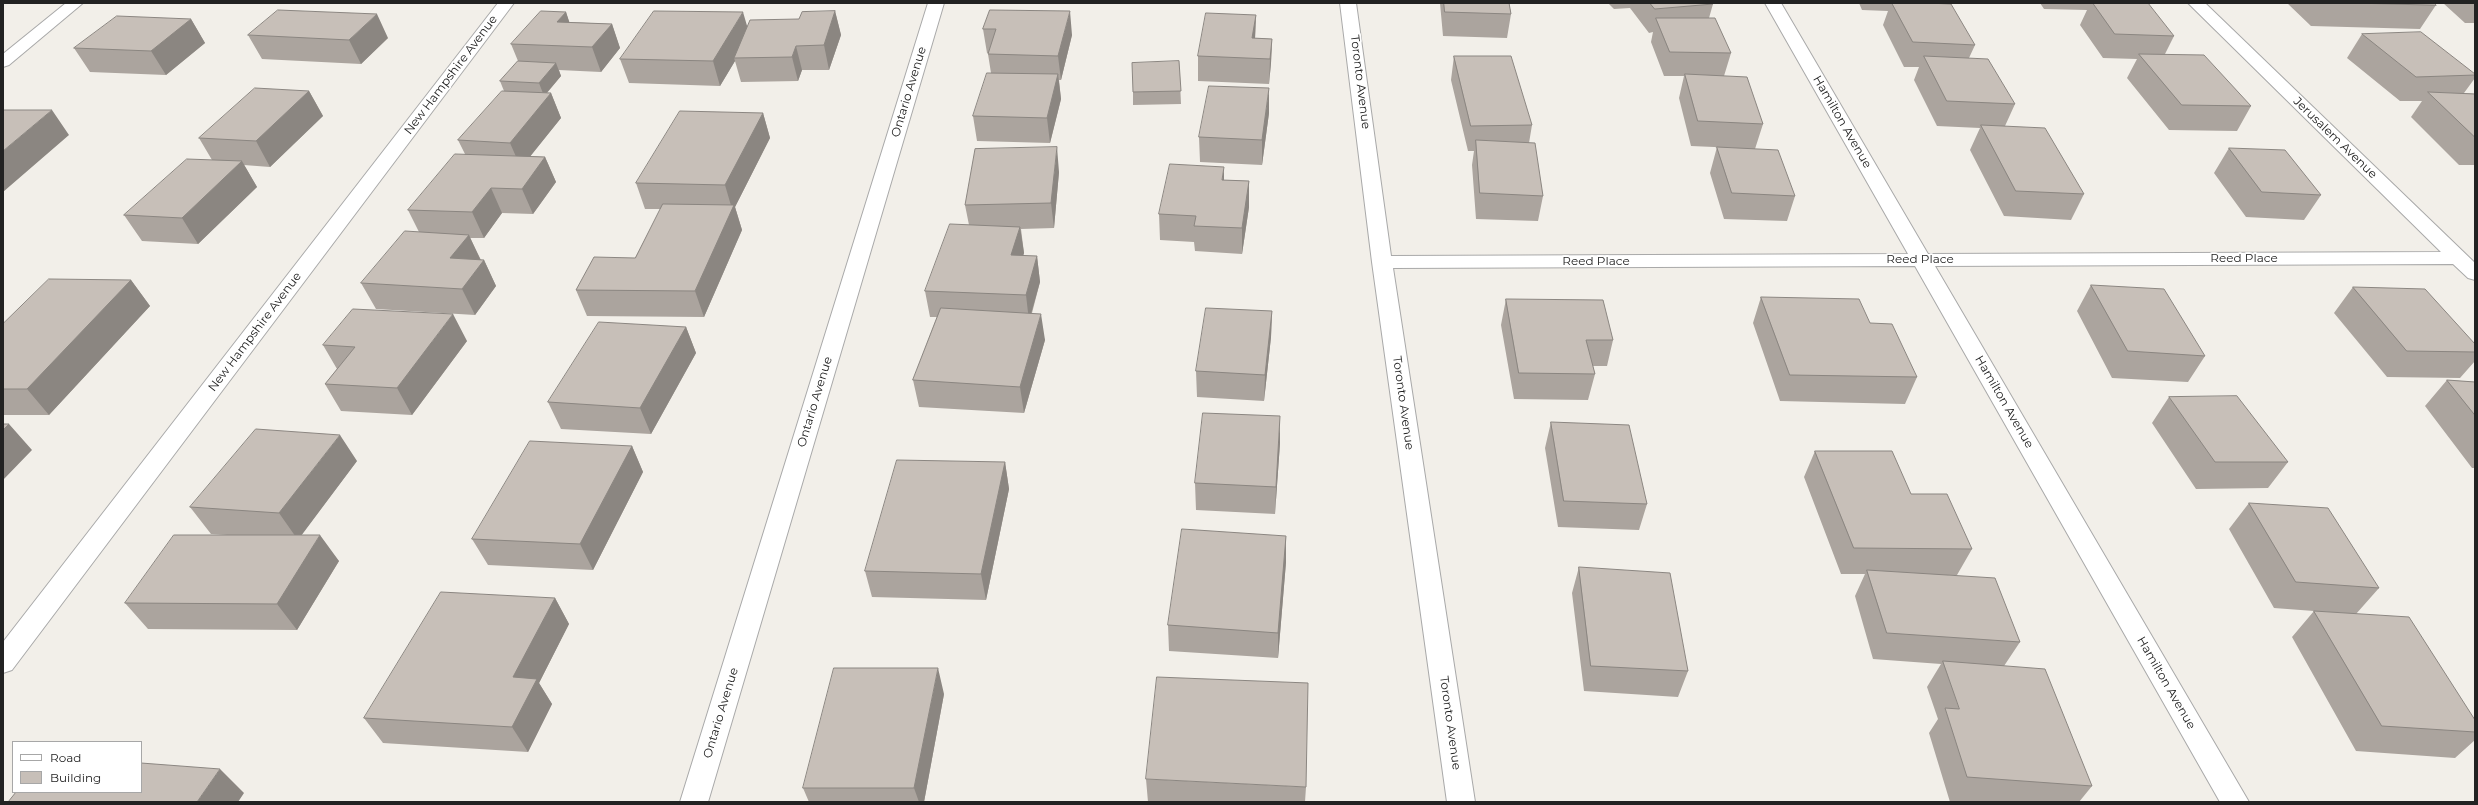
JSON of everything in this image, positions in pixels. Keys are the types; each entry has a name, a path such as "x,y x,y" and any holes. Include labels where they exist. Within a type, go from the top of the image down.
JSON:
{"street":[{"path":"3,62 75,3"},
{"name":"New Hampshire Avenue","path":"3,662 506,3"},
{"name":"Ontario Avenue","path":"694,802 936,3"},
{"name":"Toronto Avenue","path":"1348,3 1382,262 1461,802"},
{"name":"Hamilton Avenue","path":"1773,3 2235,802"},
{"name":"Jerusalem Avenue","path":"2196,3 2475,274"},
{"name":"Reed Place","path":"1382,262 2459,258"}],"building":[{"path":"1444,3 1509,3 1511,14 1445,12"},
{"path":"1650,3 1712,3 1713,4 1655,9"},
{"path":"1892,3 1951,4 1975,45 1913,42"},
{"path":"2093,3 2148,3 2174,36 2115,34"},
{"path":"2354,3 2434,3 2436,5"},
{"path":"278,10 377,14 349,40 248,35"},
{"path":"990,10 1070,11 1058,56 988,54 996,29 983,29"},
{"path":"541,11 566,12 557,22 612,24 592,47 511,44"},
{"path":"654,11 743,12 713,61 620,59"},
{"path":"835,11 824,45 796,46 792,57 734,58 750,20 799,19 802,12"},
{"path":"1206,13 1256,15 1252,38 1272,39 1270,59 1198,56"},
{"path":"117,16 191,19 151,51 74,48"},
{"path":"1656,18 1715,18 1731,53 1670,52"},
{"path":"2421,32 2475,75 2416,77 2362,34"},
{"path":"2139,54 2204,55 2251,106 2182,105"},
{"path":"1454,56 1511,56 1532,125 1471,126"},
{"path":"1924,56 1988,59 2015,104 1947,101"},
{"path":"518,61 556,63 539,83 500,81"},
{"path":"1179,61 1181,91 1133,92 1132,63"},
{"path":"987,73 1058,74 1047,118 973,116"},
{"path":"1685,74 1747,77 1763,124 1698,121"},
{"path":"1209,86 1269,88 1262,140 1199,137"},
{"path":"255,88 309,91 256,141 199,138"},
{"path":"502,91 551,93 510,143 458,140"},
{"path":"2428,92 2475,94 2475,137"},
{"path":"3,110 52,110 3,151"},
{"path":"680,111 763,113 725,185 636,183"},
{"path":"1981,125 2045,128 2084,194 2016,191"},
{"path":"1476,140 1535,143 1543,196 1480,193"},
{"path":"1057,147 1051,203 965,205 975,149"},
{"path":"1717,147 1778,150 1795,196 1732,193"},
{"path":"2229,148 2285,150 2321,195 2262,192"},
{"path":"455,154 545,157 522,189 491,188 472,212 408,210"},
{"path":"187,159 242,161 182,218 124,215"},
{"path":"1170,164 1224,167 1222,180 1249,181 1242,228 1194,226 1196,216 1159,214"},
{"path":"663,204 734,205 695,291 576,290 594,257 635,258"},
{"path":"950,224 1020,227 1011,255 1037,256 1026,295 925,291"},
{"path":"405,231 469,235 450,258 484,260 462,289 361,283"},
{"path":"49,279 131,280 27,389 3,389 3,324"},
{"path":"2091,285 2164,289 2205,356 2128,351"},
{"path":"2353,287 2425,289 2475,344 2475,352 2407,351"},
{"path":"1761,297 1859,299 1870,323 1892,324 1917,377 1790,375"},
{"path":"1506,299 1603,300 1613,340 1586,340 1595,374 1519,373"},
{"path":"941,308 1041,314 1020,387 913,380"},
{"path":"1206,308 1272,311 1265,375 1196,371"},
{"path":"353,309 453,314 397,388 325,384 355,347 323,345"},
{"path":"599,322 686,327 640,408 548,402"},
{"path":"2447,380 2475,382 2475,415"},
{"path":"2237,396 2288,462 2215,462 2169,397"},
{"path":"1203,413 1280,416 1276,487 1195,483"},
{"path":"1551,422 1629,425 1647,504 1564,501"},
{"path":"3,424 9,424 3,430"},
{"path":"256,429 340,435 279,513 190,507"},
{"path":"530,441 632,446 580,544 472,539"},
{"path":"1815,451 1892,451 1911,494 1947,494 1972,549 1854,548"},
{"path":"897,460 1005,462 981,574 865,571"},
{"path":"2249,503 2328,508 2379,588 2296,582"},
{"path":"1182,529 1286,536 1278,633 1168,625"},
{"path":"174,535 320,535 277,604 125,603"},
{"path":"1579,567 1670,573 1688,671 1591,666"},
{"path":"1867,570 1995,578 2020,642 1887,633"},
{"path":"441,592 555,598 513,677 537,679 512,727 364,718"},
{"path":"2314,611 2409,617 2475,720 2475,732 2382,726"},
{"path":"1943,661 2045,669 2092,786 1967,777 1945,708 1959,709"},
{"path":"834,668 938,668 914,788 803,788"},
{"path":"1157,677 1308,683 1306,787 1146,779"},
{"path":"142,763 220,769 197,802 8,802 15,793 142,793"}]}
